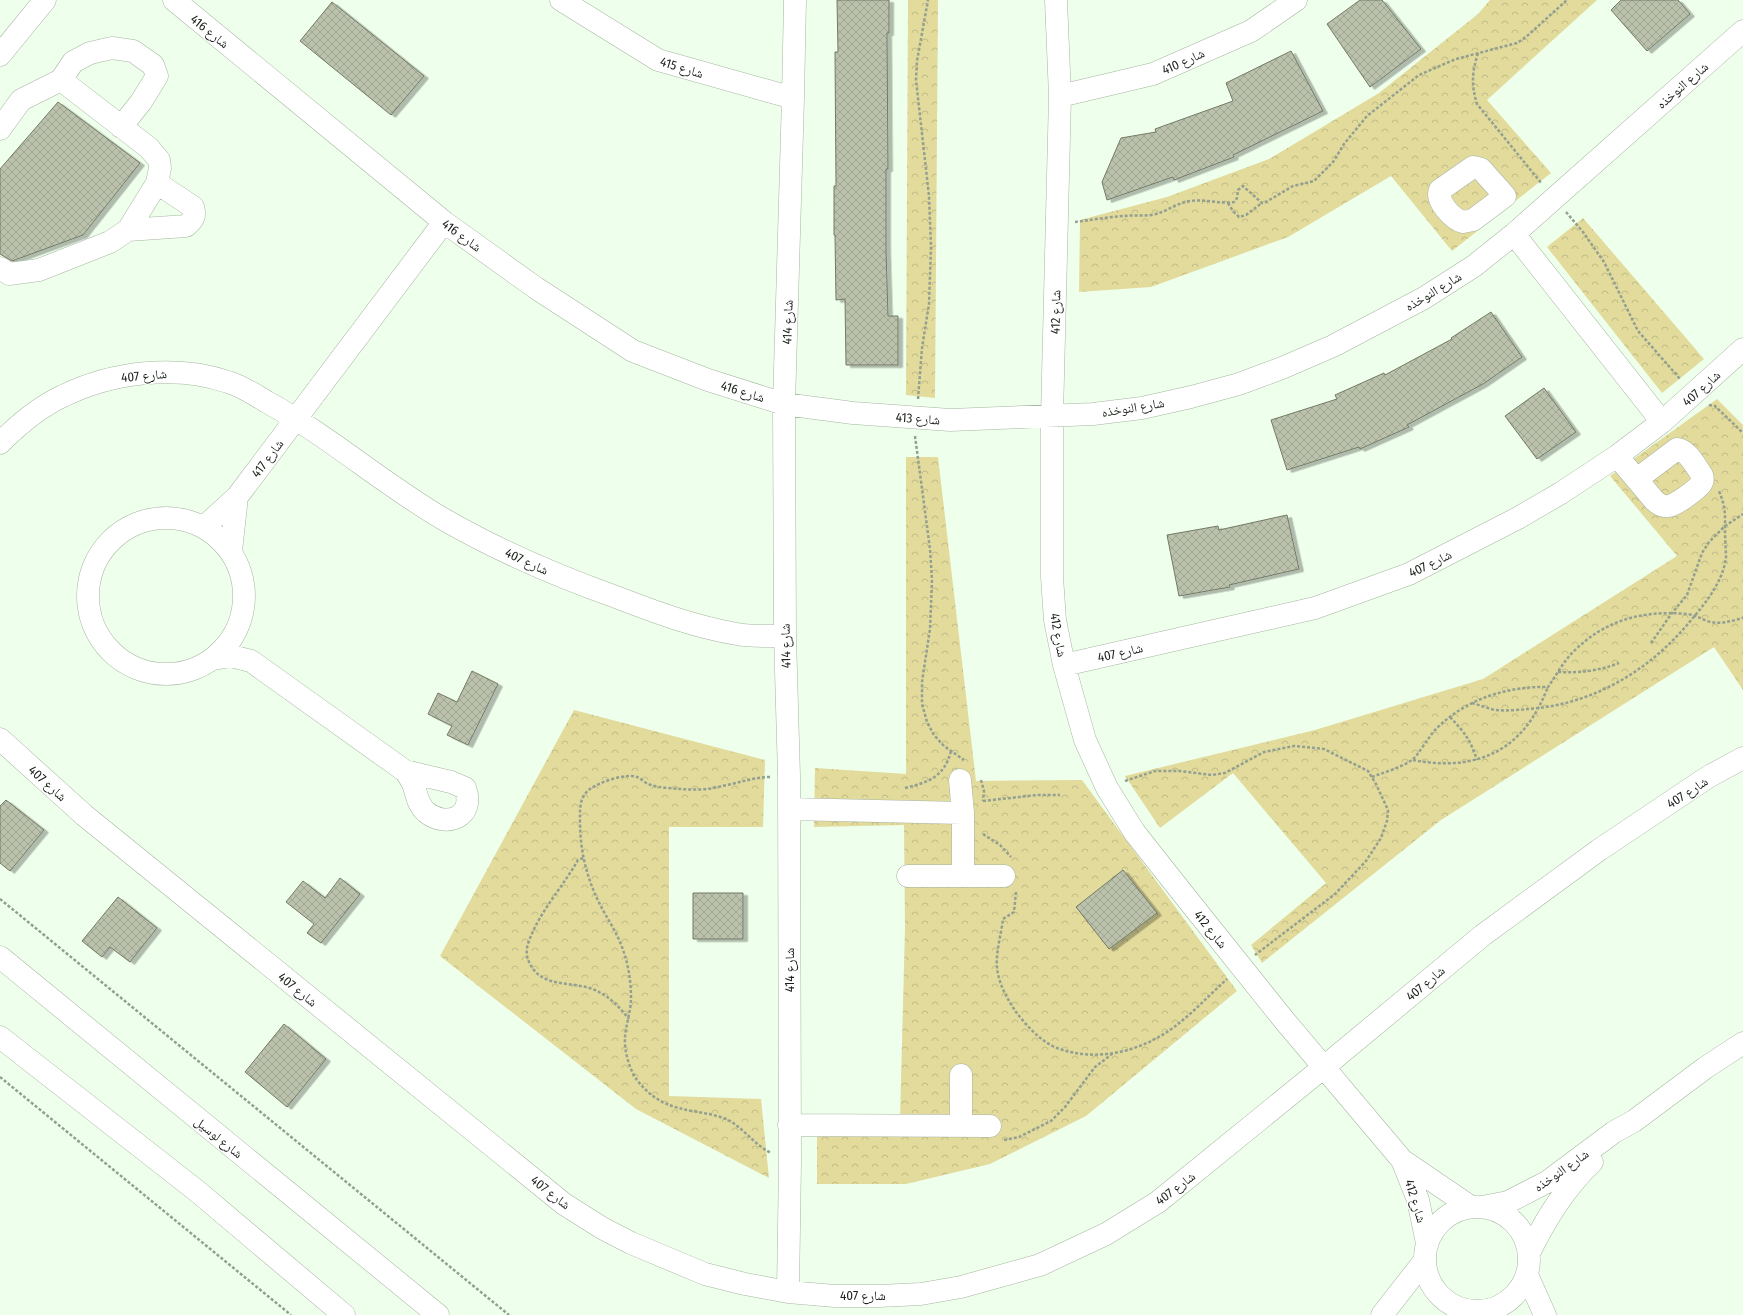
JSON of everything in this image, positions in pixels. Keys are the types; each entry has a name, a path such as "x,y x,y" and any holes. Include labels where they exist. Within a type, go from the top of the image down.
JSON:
{"street":[{"path":"0,55 45,0"},
{"name":"شارع 415","path":"561,0 658,60 793,98"},
{"name":"شارع 414","path":"788,1292 790,1162 789,776 784,636 784,404 795,0"},
{"name":"شارع 412","path":"1056,0 1060,96 1052,416 1052,577 1055,620 1064,665 1085,740 1107,788 1136,833 1188,900 1324,1067 1402,1160 1476,1207"},
{"name":"شارع 410","path":"1060,96 1153,74 1251,31 1296,0"},
{"name":"شارع 416","path":"171,1 444,222 536,288 633,351 708,380 784,404"},
{"name":"شارع النوخذه","path":"1052,416 1092,414 1142,408 1239,384 1334,346 1424,298 1474,266 1521,229 1617,141 1743,31"},
{"path":"0,129 21,100 61,80 73,62 90,53 112,48 133,51 153,66 157,76 141,102 121,127"},
{"path":"0,268 9,274 39,270 110,242 128,230 158,183 160,168 159,160 149,148 61,80"},
{"path":"128,230 186,226 192,221 195,214 193,207 158,183"},
{"path":"1505,196 1521,229 1662,422"},
{"path":"297,418 444,222"},
{"name":"شارع 407","path":"1064,665 1315,608 1409,574 1518,518 1561,493 1617,456 1662,422 1743,349"},
{"name":"شارع 407","path":"0,443 20,424 62,396 106,380 136,374 170,372 204,376 230,382 297,418 388,483 445,520 566,579 661,614 709,628 737,634 784,636"},
{"name":"شارع 413","path":"784,404 853,413 950,420 1052,416"},
{"name":"شارع 417","path":"204,527 237,497 297,418"},
{"path":"1617,456 1637,479"},
{"path":"231,551 237,497"},
{"path":"242,618 235,634 213,659 201,666 174,674 153,673 133,667 121,660 101,640 94,628 88,601 88,587 91,573 96,560 108,543 124,530 137,523 164,518 192,522 204,527 219,538 231,551 241,572 245,595 242,618 244,641 251,661"},
{"path":"213,659 231,656 251,661 405,771"},
{"name":"شارع 407","path":"0,739 84,815 564,1204 602,1228 631,1243 705,1274 788,1292 835,1296 921,1294 961,1287 1040,1265 1106,1234 1158,1202 1489,930 1599,850 1708,777 1743,758"},
{"path":"960,780 963,813 963,876"},
{"path":"789,809 963,813"},
{"path":"908,876 1004,876"},
{"name":"شارع لوسيل","path":"0,957 438,1315"},
{"path":"0,1037 197,1191 344,1315"},
{"name":"شارع النوخذه","path":"1476,1207 1508,1202 1547,1182 1614,1132 1634,1121 1705,1068 1743,1043"},
{"path":"961,1075 961,1126"},
{"name":"شارع النوخذه","path":"1529,1253 1546,1220 1570,1185 1634,1121"},
{"path":"789,1124 961,1126 995,1134"},
{"name":"شارع 412","path":"1402,1160 1418,1200 1426,1252"},
{"path":"1476,1207 1492,1209 1510,1218 1523,1234 1529,1253 1527,1275 1521,1288 1512,1298 1493,1313 1453,1311 1447,1302 1430,1284 1426,1272 1426,1252 1432,1232 1439,1222 1459,1210 1476,1207"},
{"path":"1382,1315 1426,1252"},
{"path":"1527,1275 1545,1315"}],"path":[{"path":"916,418 929,304 931,247 929,196 916,80 917,62 928,0"},
{"path":"1228,203 1232,211 1239,217 1246,215 1262,203 1293,186 1314,181 1334,162 1344,144 1367,116 1419,75 1456,59 1508,46 1526,37 1567,0"},
{"path":"1478,53 1473,70 1472,88 1477,104 1554,199 1584,232 1604,262 1638,331 1702,403 1715,406 1743,433"},
{"path":"1057,224 1125,215 1153,215 1179,203 1190,201 1203,200 1228,203 1234,202 1237,198 1238,190 1243,186 1262,203"},
{"path":"1472,703 1495,710 1538,709 1576,701 1601,692 1630,677 1656,658 1679,635 1705,604 1719,578 1726,558 1726,514 1718,488"},
{"path":"1651,643 1687,595 1702,553 1709,542 1725,526 1743,514"},
{"path":"1413,760 1430,763 1454,764 1477,760 1502,749 1523,731 1538,709 1548,687 1572,653 1598,631 1618,621 1654,613 1696,615 1708,621 1723,623 1743,618"},
{"path":"1558,672 1579,673 1600,670 1619,663"},
{"path":"1372,777 1413,760 1435,730 1450,717 1472,703 1505,690 1548,687"},
{"path":"1450,717 1471,741 1477,760"},
{"path":"905,788 924,783 937,775 947,763 951,751"},
{"path":"789,776 758,777 722,787 702,789 680,789 651,785 637,777 631,776 615,778 590,789 583,796 580,805 580,843 583,858 595,895 617,934 630,978 631,999 625,1041 630,1065 635,1078 647,1093 659,1101 676,1108 709,1114 728,1120 740,1128 761,1148 790,1162"},
{"path":"983,801 1037,795 1060,795"},
{"path":"583,858 578,860 548,904 529,941 527,958 536,973 544,979 599,991 617,1004 629,1018"},
{"path":"0,899 510,1315"},
{"path":"995,1134 1019,1137 1051,1120 1065,1107 1095,1067 1114,1052"},
{"path":"0,1077 291,1315"}],"green space":[{"path":"908,0 938,0 935,398 906,395"},
{"path":"1490,0 1597,0 1487,100 1551,173 1452,251 1391,176 1288,237 1151,287 1079,292 1080,220 1167,197 1269,159 1379,93 1478,14"},
{"path":"1583,218 1704,359 1662,393 1547,247"},
{"path":"1717,399 1743,425 1743,690 1714,647 1441,820 1262,963 1251,945 1326,883 1233,773 1160,828 1125,776 1315,730 1483,679 1677,556 1610,476"},
{"path":"906,457 938,457 976,781 1082,780 1237,991 1086,1116 990,1164 906,1184 817,1184 817,1120 900,1120 905,928 904,825 814,827 815,768 906,774"},
{"path":"574,710 765,760 763,827 669,827 669,1096 761,1099 769,1178 636,1109 440,956"}],"building":[{"path":"837,0 889,0 889,33 887,33 888,169 886,169 886,250 888,316 898,316 898,365 846,365 845,299 836,300 834,235 834,186 836,186 835,52 838,52"},
{"path":"1360,0 1382,0 1421,49 1370,87 1327,24"},
{"path":"1621,0 1678,0 1690,14 1647,51 1611,10"},
{"path":"332,2 424,76 391,115 300,41"},
{"path":"1291,51 1323,111 1233,155 1234,157 1174,180 1173,177 1107,200 1102,182 1121,138 1156,132 1155,129 1233,101 1226,83"},
{"path":"58,102 140,163 83,235 12,261 0,254 0,169"},
{"path":"1491,312 1522,357 1483,384 1407,425 1409,427 1360,449 1359,447 1287,470 1271,420 1337,399 1335,395 1384,373 1385,375 1452,339 1451,338"},
{"path":"1544,388 1576,432 1537,459 1505,416"},
{"path":"1287,515 1299,569 1229,585 1230,587 1179,596 1167,535 1218,526 1219,530"},
{"path":"472,671 498,684 468,745 447,735 452,726 428,714 438,693 457,702"},
{"path":"6,800 44,830 10,871 0,863 0,806"},
{"path":"1123,870 1157,913 1109,949 1076,907"},
{"path":"340,878 360,894 321,943 307,933 314,924 286,902 303,881 325,898"},
{"path":"693,893 743,893 743,939 693,939"},
{"path":"118,897 157,928 130,962 110,947 102,957 82,941"},
{"path":"284,1024 326,1059 287,1107 245,1072"}]}
